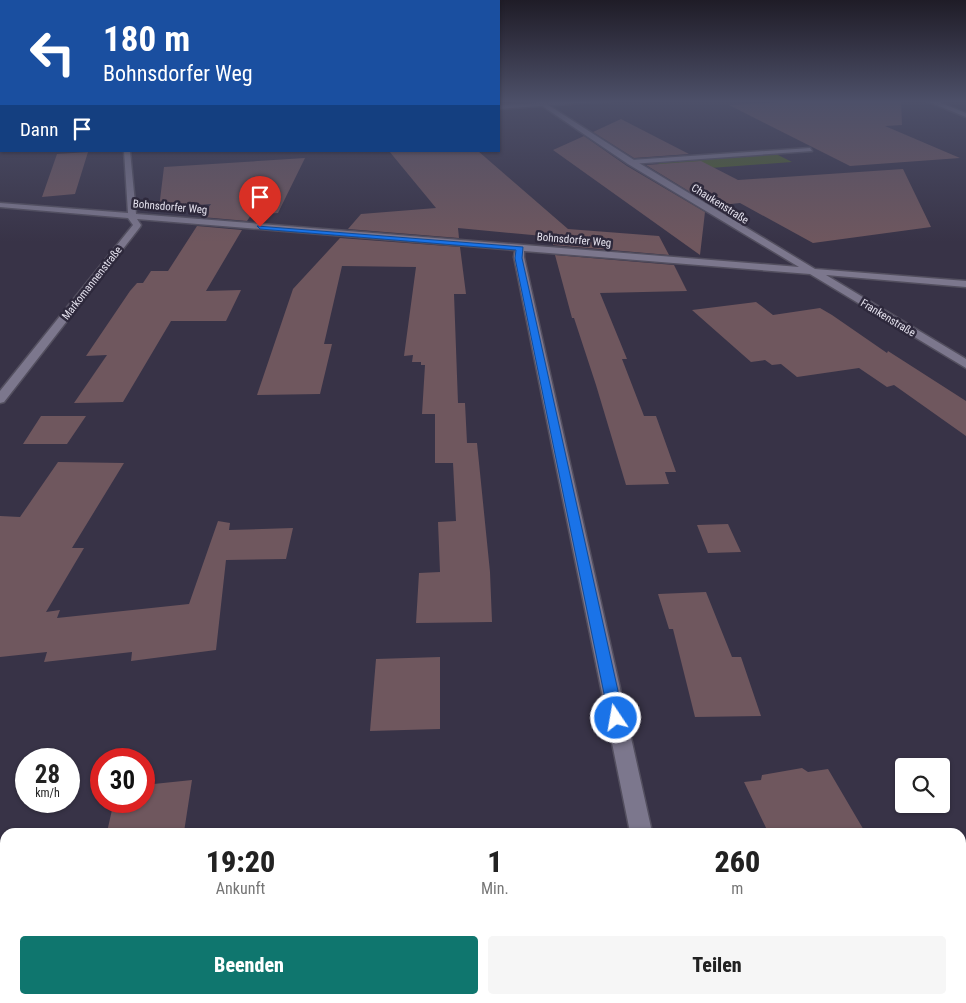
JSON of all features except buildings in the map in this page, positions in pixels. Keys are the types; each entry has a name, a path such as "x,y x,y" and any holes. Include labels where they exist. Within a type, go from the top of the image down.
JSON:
{"street":[{"name":"Chaukenstraße","path":"609,148 810,272"},
{"path":"631,162 810,150"},
{"name":"Markomannenstraße","path":"0,399 137,225 132,217 127,152"},
{"name":"Bohnsdorfer Weg","path":"0,206 966,284"},
{"path":"520,248 519,258 640,828"},
{"name":"Frankenstraße","path":"810,272 966,364"}],"green space":[{"path":"776,154 792,162 670,171 656,162"}],"route":[{"path":"260,227 520,248 519,258 616,718"}]}
